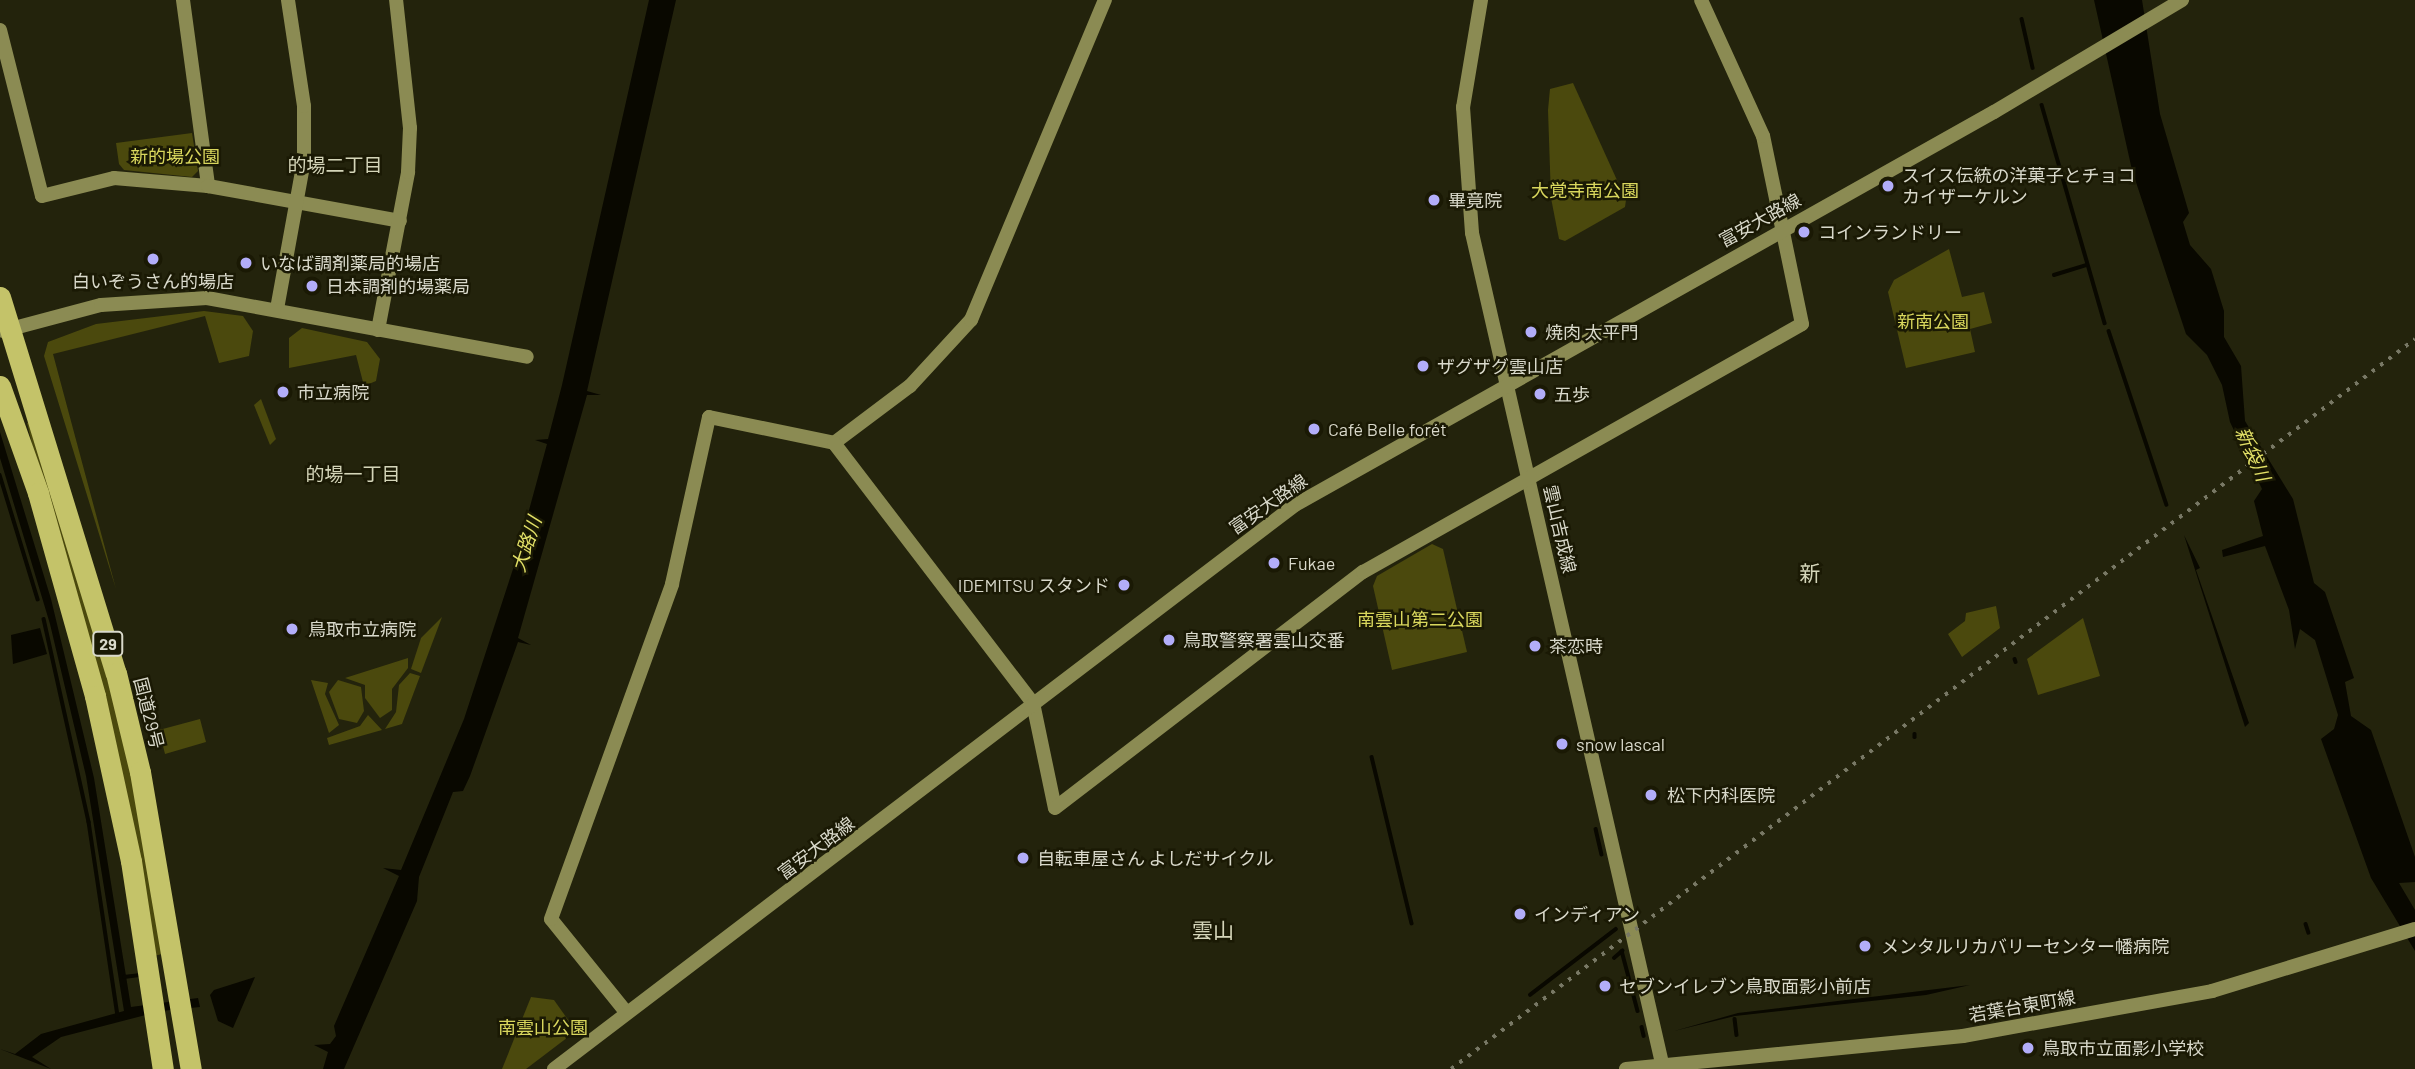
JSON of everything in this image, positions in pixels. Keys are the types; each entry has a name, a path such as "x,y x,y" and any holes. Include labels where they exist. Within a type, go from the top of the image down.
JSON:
{"highway":[{"name":"国道29号","path":"0,297 5,330 116,673 177,966 191,1069"},
{"name":"29","path":"0,386 38,494 95,696 148,972 163,1069"}],"street":[{"path":"183,0 208,186"},
{"path":"276,309 304,160 304,106 288,0"},
{"path":"378,330 400,220 410,128 396,0"},
{"path":"834,443 910,386 971,320 1105,0"},
{"name":"雲山吉成線","path":"1481,0 1463,107 1465,170 1484,292 1508,385 1662,1063"},
{"path":"626,1012 551,919 672,584 709,417 834,443 1033,703 1055,808 1363,572 1802,324 1763,136 1701,0"},
{"name":"富安大路線","path":"554,1069 626,1012 863,837 1033,703 1295,505 2179,2"},
{"path":"0,30 42,196 114,177 208,186 400,220"},
{"path":"5,330 149,299 206,298 527,357"},
{"name":"若葉台東町線","path":"1626,1069 1662,1063 1963,1036 2212,990 2341,954 2415,929"}],"green space":[{"name":"大覚寺南公園","path":"1573,83 1626,200 1625,207 1565,241 1559,239 1551,198 1548,110 1550,89"},
{"name":"新的場公園","path":"192,133 198,171 192,177 124,170 119,164 116,143"},
{"name":"新南公園","path":"1949,249 1962,297 1984,292 1992,323 1970,329 1975,352 1906,368 1888,292 1894,280"},
{"path":"204,311 243,316 253,331 249,356 219,363 205,316 53,354 116,589 44,356 48,342 96,324"},
{"path":"302,328 367,342 380,359 376,381 364,386 356,355 289,368 289,338"},
{"path":"261,399 276,439 270,445 254,405"},
{"path":"31,421 47,460 132,769 166,953 154,956 27,423"},
{"name":"南雲山第二公園","path":"1432,544 1443,549 1467,652 1392,670 1373,586 1377,576"},
{"path":"1996,606 2000,628 1962,657 1948,634 1965,621 1966,613"},
{"path":"442,617 421,673 411,669 421,638"},
{"path":"2083,618 2100,676 2038,695 2027,659"},
{"path":"408,658 408,668 392,689 392,710 380,718 365,698 365,685 345,678"},
{"path":"410,673 420,676 402,724 385,729 396,712 399,685"},
{"path":"311,680 328,683 325,694 339,725 329,733"},
{"path":"338,680 361,687 364,711 357,723 339,719 329,692"},
{"path":"368,715 382,730 329,745 327,738 360,726"},
{"path":"200,719 206,742 165,754 159,730"},
{"name":"南雲山公園","path":"531,997 554,1000 576,1031 526,1069 502,1069"}],"water":[{"name":"大路川","path":"649,0 676,0 587,391 601,395 587,395 518,638 531,645 518,642 470,776 463,791 453,792 419,877 417,901 344,1069 323,1069 328,1052 314,1045 330,1044 336,1036 334,1026 399,876 383,868 401,870 464,719 513,569 547,444 535,440 548,439 562,385"},
{"name":"新袋川","path":"2094,0 2142,0 2160,114 2189,213 2183,222 2190,245 2211,269 2224,311 2224,337 2241,366 2245,421 2293,499 2314,583 2325,592 2354,678 2345,682 2351,716 2371,730 2415,857 2415,882 2399,883 2415,910 2415,951 2371,878 2321,739 2334,729 2338,715 2315,640 2300,629 2295,649 2289,610 2265,546 2223,557 2222,550 2263,536 2254,501 2262,489 2230,422 2222,385 2207,355 2186,334 2132,170"},
{"path":"0,432 51,599 94,778 131,1007 198,998 200,1007 161,1011 61,1037 32,1057 51,1069 0,1049 15,1054 41,1034 124,1011 86,776 50,624 0,458"},
{"path":"2184,535 2200,568 2196,570 2249,723 2245,727"},
{"path":"40,628 47,654 13,664 11,635"},
{"path":"255,977 233,1028 218,1021 210,995 214,990"},
{"path":"1970,985 1926,995 1735,1016 1674,1031 1738,1013"}],"waterway":[{"path":"2022,19 2033,68"},
{"path":"2042,105 2105,323"},
{"path":"2054,275 2087,265"},
{"path":"2109,331 2167,505"},
{"path":"0,475 38,599"},
{"path":"44,619 89,822 118,1016"},
{"path":"1372,757 1412,923"},
{"path":"1596,829 1602,854"},
{"path":"2306,924 2309,933"},
{"path":"1530,995 1616,929"},
{"path":"1614,958 1622,951 1638,1011"},
{"path":"124,977 141,975"},
{"path":"1735,1019 1737,1035"},
{"path":"1642,1027 1644,1036"}],"railway":[{"path":"1451,1069 2415,339"}],"place":[{"name":"スイス伝統の洋菓子とチョコ カイザーケルン","path":"1888,186"},
{"name":"畢竟院","path":"1434,200"},
{"name":"コインランドリー","path":"1804,232"},
{"name":"白いぞうさん的場店","path":"153,259"},
{"name":"いなば調剤薬局的場店","path":"246,263"},
{"name":"日本調剤的場薬局","path":"312,286"},
{"name":"焼肉 太平門","path":"1531,332"},
{"name":"ザグザグ雲山店","path":"1423,366"},
{"name":"市立病院","path":"283,392"},
{"name":"五歩","path":"1540,394"},
{"name":"Café Belle forét","path":"1314,429"},
{"name":"Fukae","path":"1274,563"},
{"name":"IDEMITSU スタンド","path":"1124,585"},
{"name":"鳥取市立病院","path":"292,629"},
{"name":"鳥取警察署雲山交番","path":"1169,640"},
{"name":"茶恋時","path":"1535,646"},
{"name":"snow lascal","path":"1562,744"},
{"name":"松下内科医院","path":"1651,795"},
{"name":"自転車屋さん よしだサイクル","path":"1023,858"},
{"name":"インディアン","path":"1520,914"},
{"name":"メンタルリカバリーセンター幡病院","path":"1865,946"},
{"name":"セブンイレブン鳥取面影小前店","path":"1605,986"},
{"name":"鳥取市立面影小学校","path":"2028,1048"}],"district":[{"name":"的場二丁目","path":"335,165"},
{"name":"的場一丁目","path":"353,474"},
{"name":"新","path":"1810,573"},
{"name":"雲山","path":"1213,930"}]}
